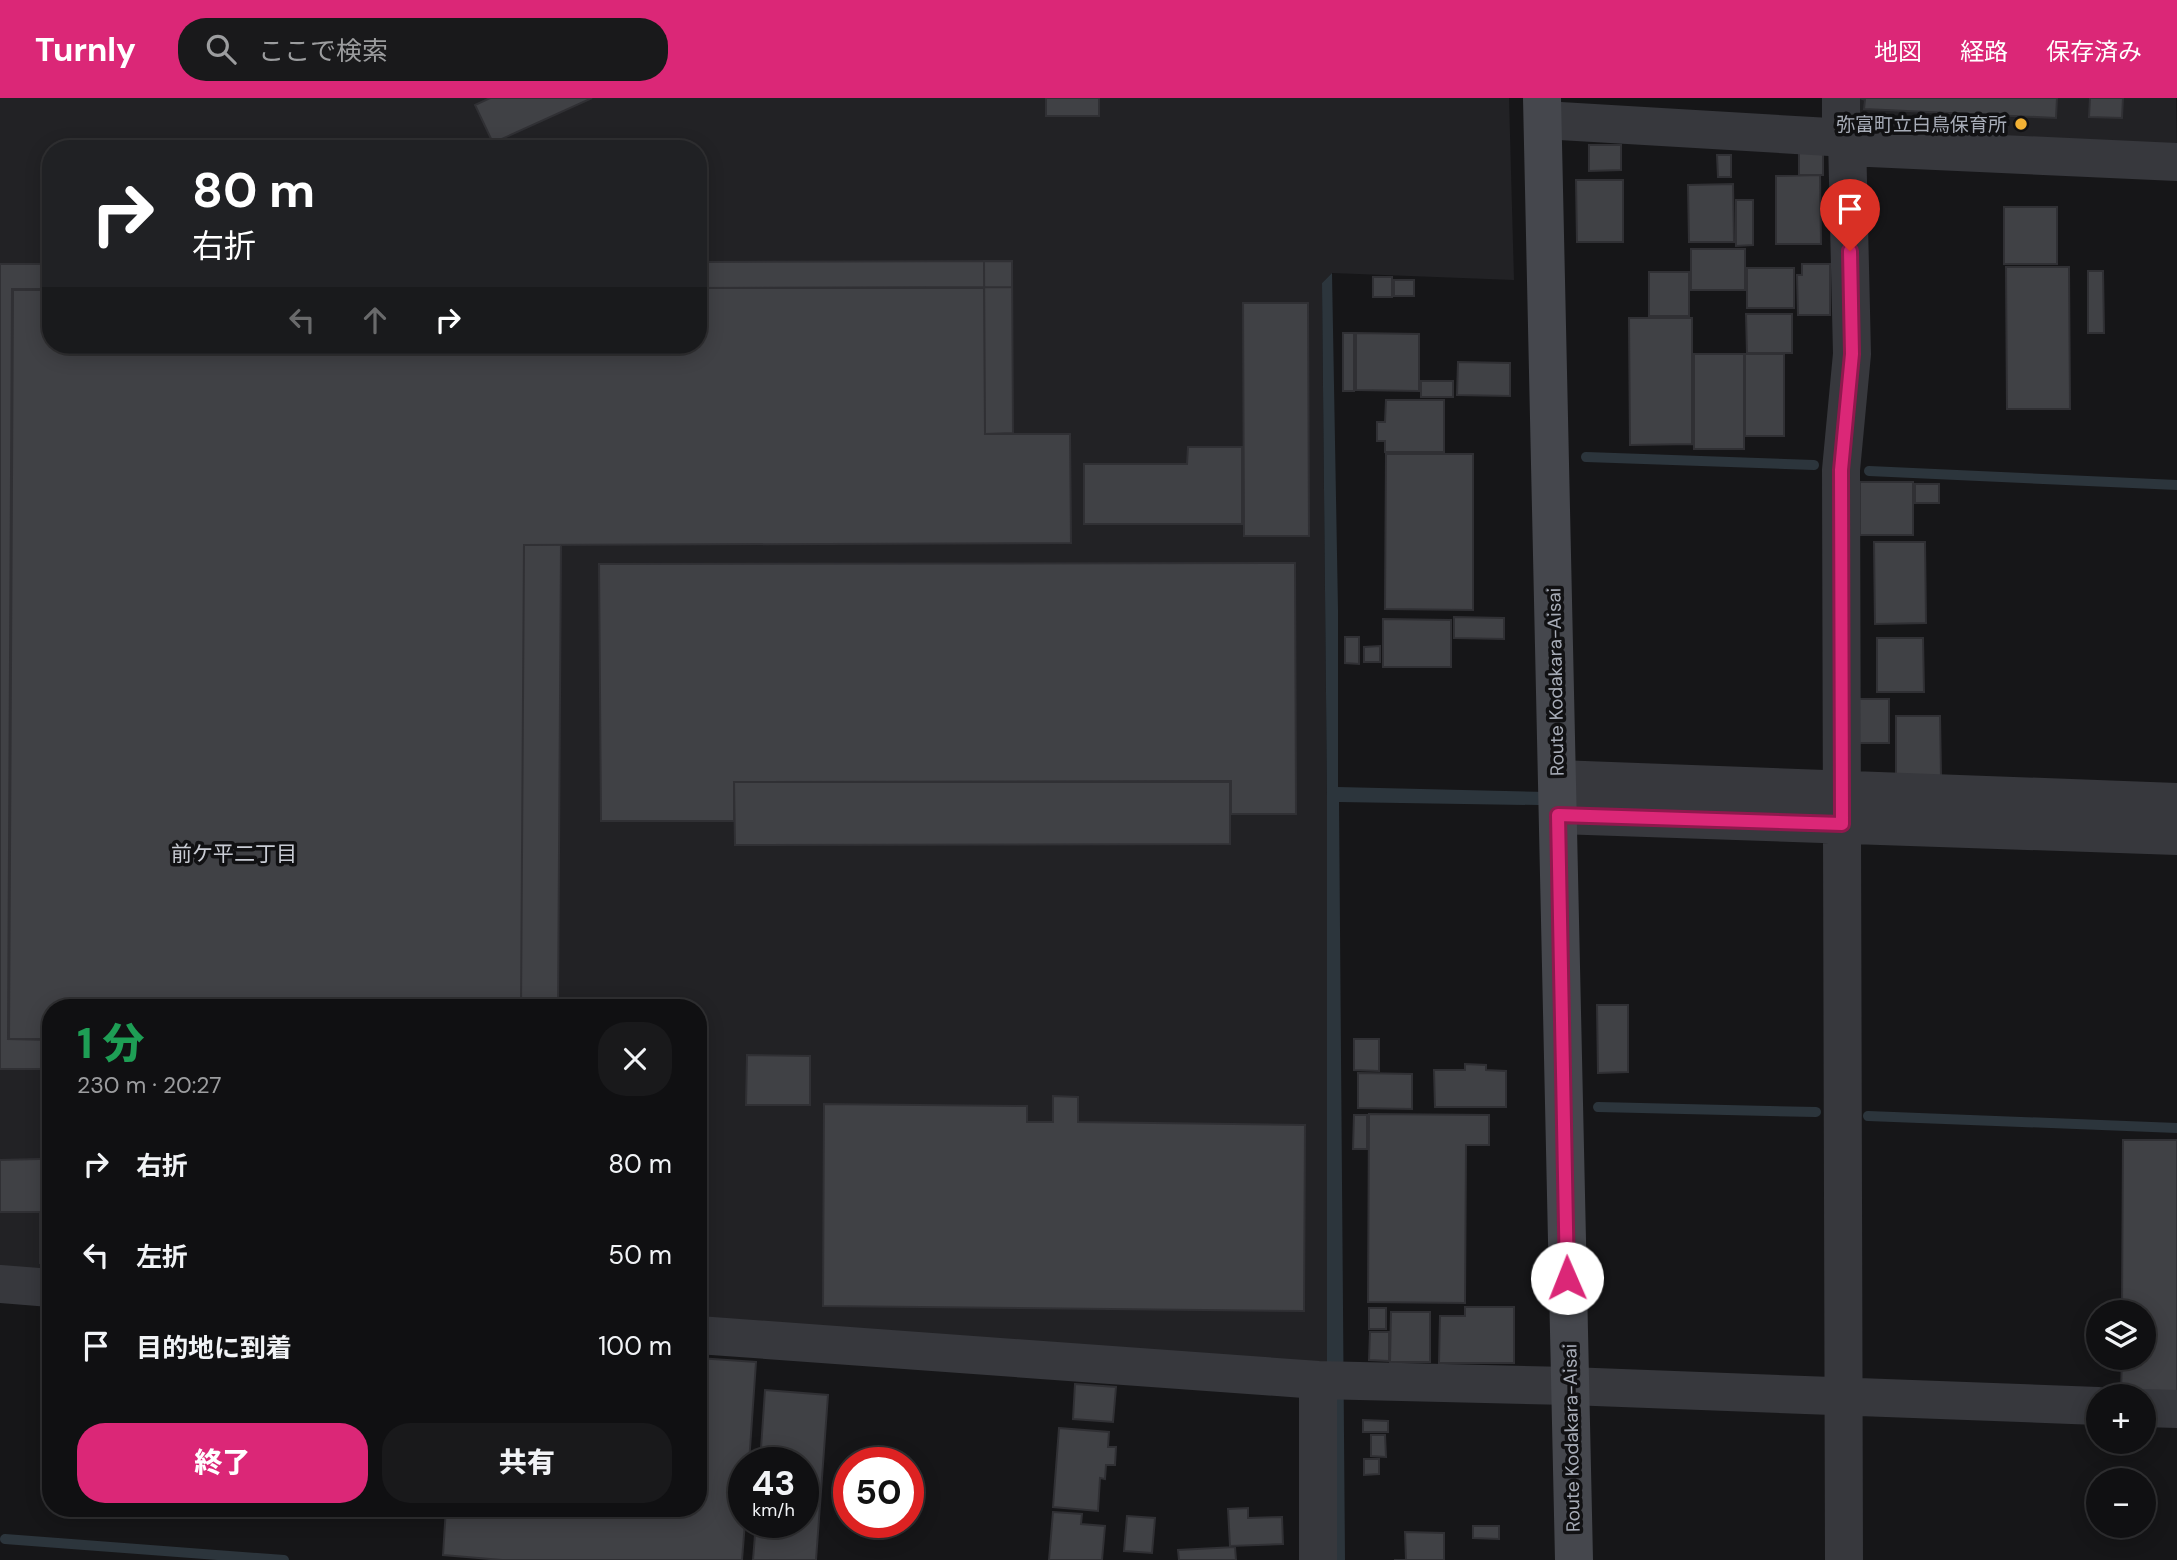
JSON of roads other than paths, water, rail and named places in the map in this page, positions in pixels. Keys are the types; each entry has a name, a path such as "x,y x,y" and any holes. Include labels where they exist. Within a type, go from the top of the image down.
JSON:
{"main road":[{"name":"Route Kodakara-Aisai","path":"1543,109 1574,1560"}],"street":[{"path":"1841,98 1852,354 1841,470 1844,1560"},
{"path":"1543,109 1844,142 2177,162"},
{"path":"1557,797 1841,807 2177,802"},
{"path":"1841,807 2177,836"},
{"path":"0,1284 42,1287"},
{"path":"707,1336 1333,1380 2086,1406"},
{"path":"1318,1560 1333,1380"},
{"path":"2156,1408 2177,1409"}],"waterway":[{"path":"1586,457 1814,465"},
{"path":"1869,471 2177,485"},
{"path":"1598,1107 1816,1112"},
{"path":"1868,1116 2177,1128"},
{"path":"5,1539 284,1560"}],"place":[{"name":"弥富町立白鳥保育所","path":"2021,124"}],"district":[{"name":"前ケ平二丁目","path":"234,854"}]}
